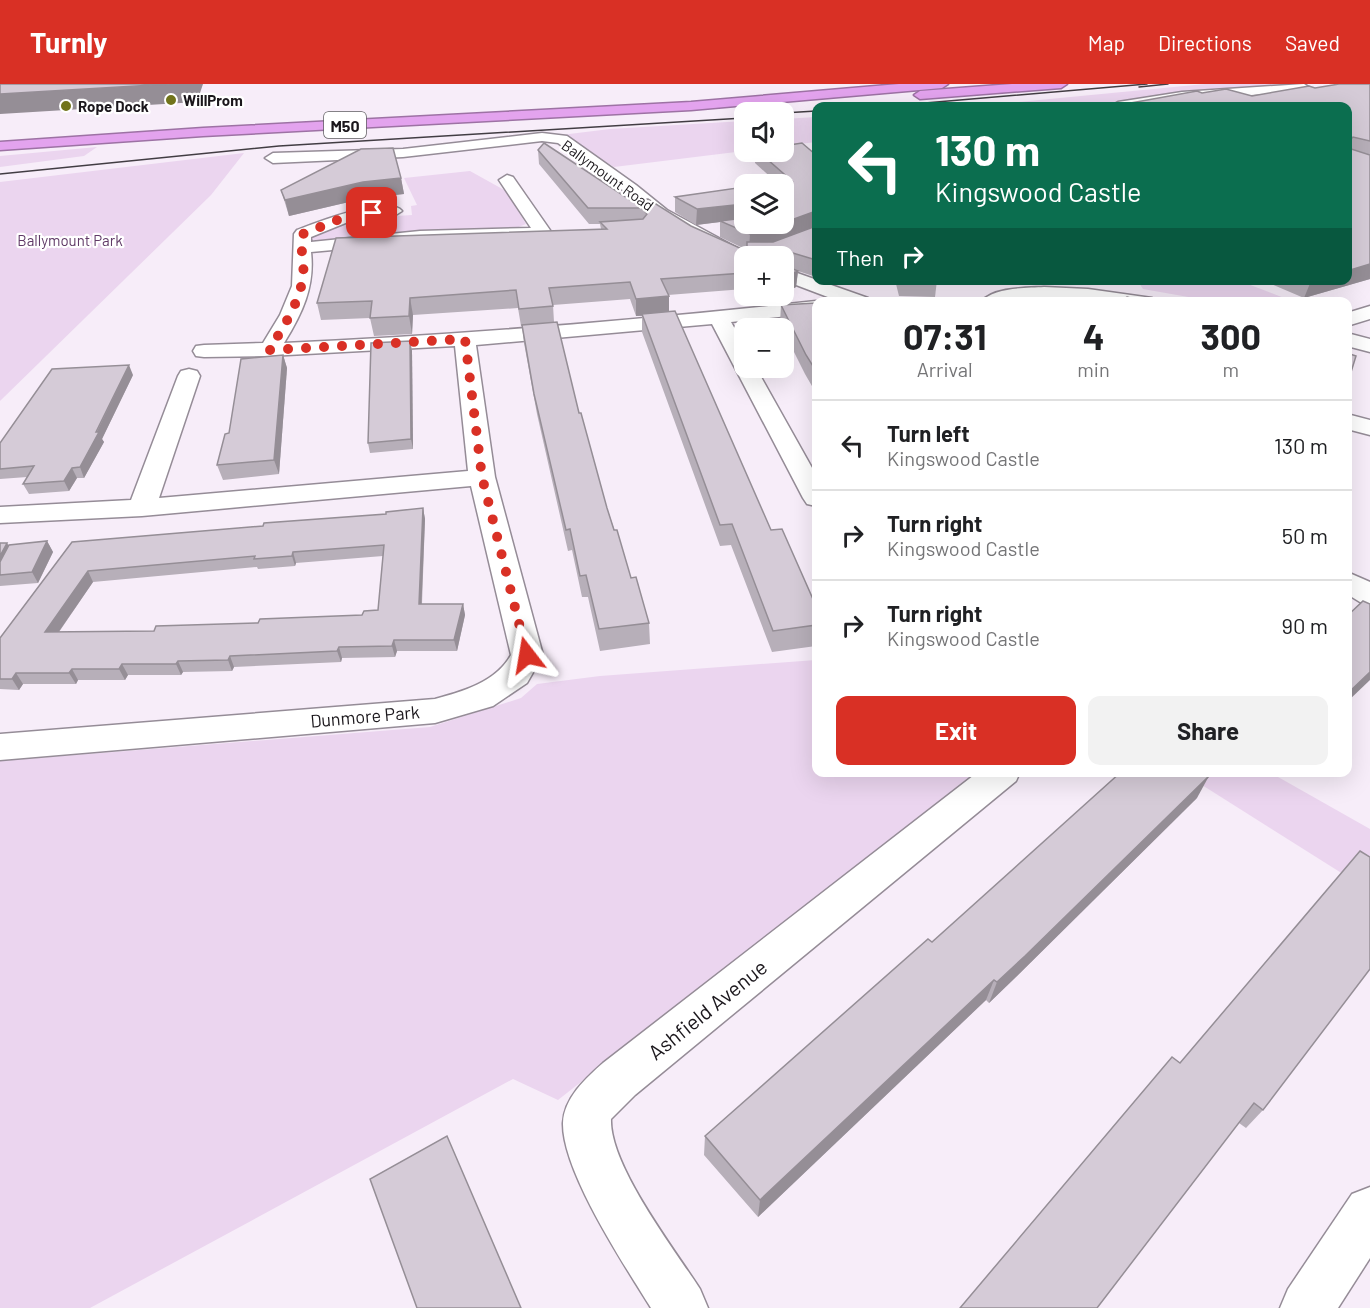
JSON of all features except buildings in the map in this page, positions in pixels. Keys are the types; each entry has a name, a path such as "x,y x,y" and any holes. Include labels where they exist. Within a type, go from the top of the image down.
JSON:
{"highway":[{"path":"760,86 793,84"},
{"name":"M50","path":"0,146 691,106 942,84"},
{"name":"M50","path":"691,106 740,107 1061,84"},
{"name":"M50","path":"0,134 424,106"}],"street":[{"path":"1144,102 1182,96 1304,88"},
{"name":"Ballymount Road","path":"273,158 389,154 542,137 562,139 630,188 661,214 734,253"},
{"path":"389,154 400,171"},
{"path":"303,248 416,236 549,232 507,180"},
{"path":"269,350 295,303 303,275 303,248 300,243 303,234 345,217 394,211"},
{"path":"693,233 725,229"},
{"path":"794,278 812,285"},
{"path":"813,285 846,297"},
{"path":"996,297 1117,289 1134,297"},
{"path":"204,351 269,350 465,339 719,318 812,307"},
{"path":"1352,318 1370,312"},
{"path":"719,318 734,346"},
{"name":"Dunmore Park","path":"0,747 435,711 481,698 516,675 527,655 482,477 465,339"},
{"path":"1352,341 1370,346"},
{"path":"142,508 189,376"},
{"path":"753,378 805,460 812,484"},
{"path":"1352,423 1370,428"},
{"path":"0,515 142,508 482,477"},
{"path":"1352,584 1370,595"},
{"name":"Ashfield Avenue","path":"681,1308 604,1179 588,1140 586,1120 597,1100 997,777"},
{"path":"1307,1308 1370,1212"}],"green space":[{"path":"1205,84 1287,84 1286,86 1168,95 1123,102 1018,102"},
{"path":"812,117 812,142 794,145 794,118"},
{"path":"734,122 734,152 614,167 561,135 610,129"},
{"path":"97,147 84,156 0,167 0,156"},
{"name":"Ballymount Park","path":"244,153 211,195 0,401 0,182"},
{"path":"470,171 506,191 526,224 516,228 423,231 310,241 312,233 348,219 412,215 411,206 417,205 404,178"},
{"path":"1140,285 1250,285 1282,297 1188,297 1143,289"},
{"path":"812,660 812,777 969,777 558,1100 513,1079 90,1308 0,1308 0,761 430,727 521,698 537,684 600,676"},
{"path":"1189,777 1278,777 1370,829 1370,891"}],"tram line":[{"path":"937,102 1147,84"},
{"path":"1139,87 1168,84"},
{"path":"794,112 812,111"},
{"path":"0,174 279,146 734,119"}],"place":[{"name":"WillProm","path":"171,100"},
{"name":"Rope Dock","path":"66,106"}],"route":[{"path":"372,213 345,217 303,234 300,243 303,248 301,256 303,275 295,303 269,350 374,346 465,339 482,477 527,655"}]}
